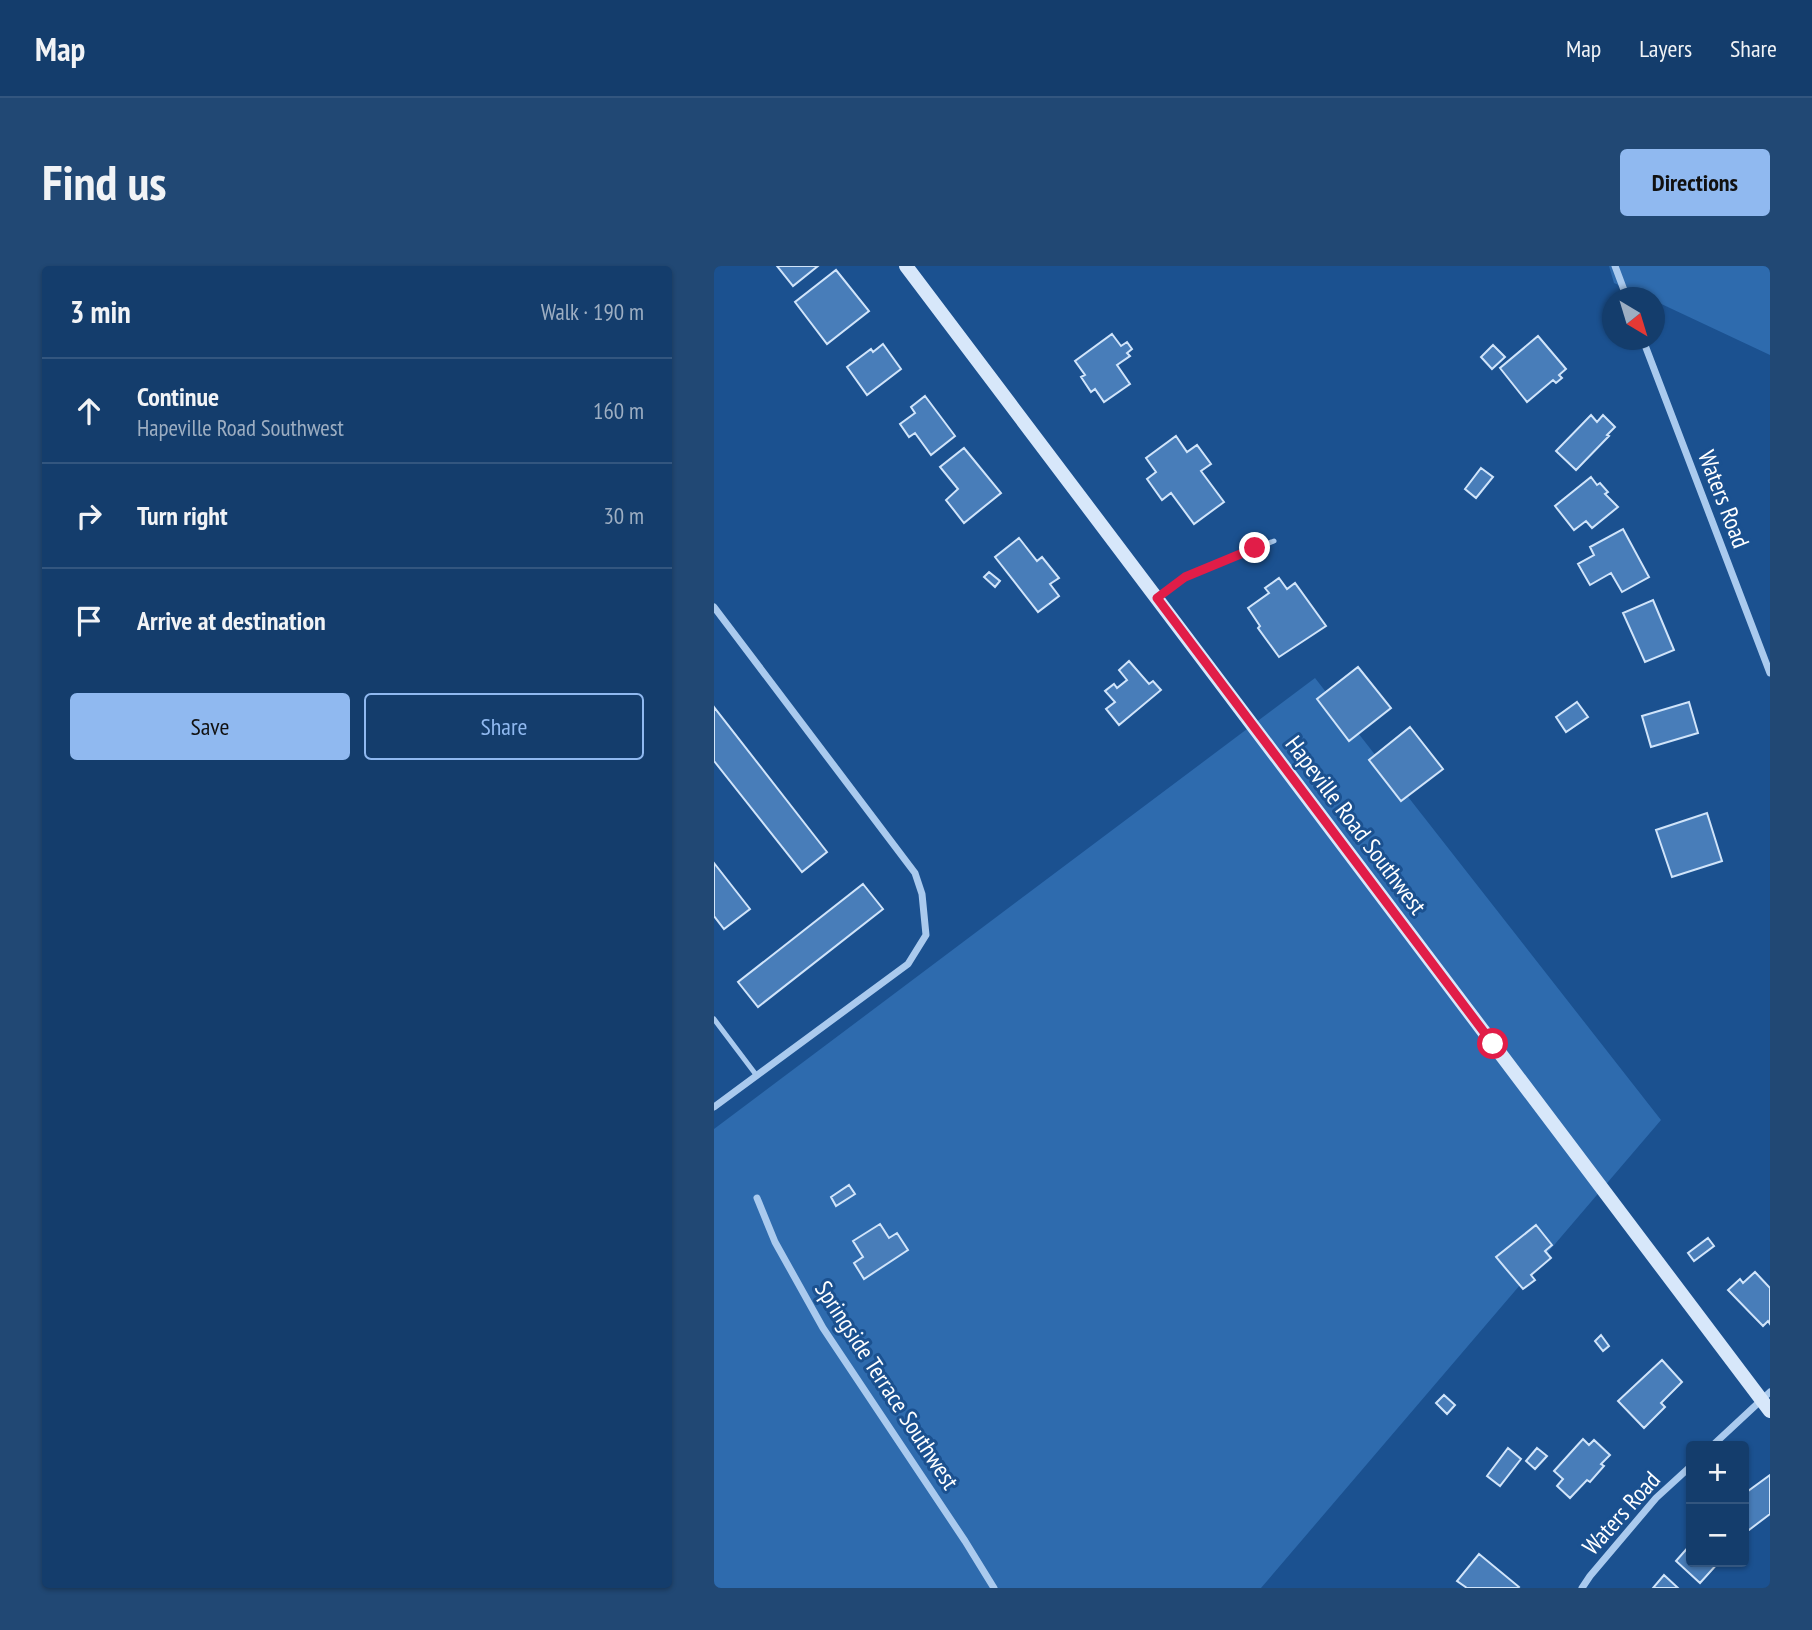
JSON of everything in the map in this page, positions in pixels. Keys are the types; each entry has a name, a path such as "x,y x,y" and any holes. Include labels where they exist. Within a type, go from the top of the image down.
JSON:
{"street":[{"name":"Hapeville Road Southwest","path":"906,266 1767,1401"},
{"path":"1615,266 1623,287"},
{"name":"Waters Road","path":"1647,350 1770,673"},
{"path":"714,607 915,873 922,894 926,935 908,964 714,1107"},
{"name":"Springside Terrace Southwest","path":"757,1198 775,1242 823,1328 994,1588"},
{"path":"1718,1441 1767,1401"},
{"name":"Waters Road","path":"1582,1588 1656,1498 1686,1471"}],"lane":[{"path":"1157,598 1185,577 1274,541"},
{"path":"714,1019 757,1076"}],"shaded area":[{"path":"1609,266 1770,266 1770,355 1665,306 1665,287 1623,287 1614,283"},
{"path":"1315,678 1661,1120 1261,1588 714,1588 714,1129"}],"building":[{"path":"777,266 818,266 793,286"},
{"path":"836,270 869,311 827,344 795,302"},
{"path":"1112,334 1121,346 1127,342 1132,349 1127,353 1130,356 1117,365 1130,384 1104,402 1095,389 1091,392 1081,377 1085,375 1075,361"},
{"path":"1538,336 1566,369 1559,375 1562,378 1556,383 1553,380 1527,402 1500,368"},
{"path":"883,344 901,369 867,395 847,367 871,349 873,352"},
{"path":"1493,345 1505,357 1492,369 1481,357"},
{"path":"925,396 955,436 931,455 915,433 909,437 900,424 915,413 911,407"},
{"path":"1591,415 1597,422 1603,415 1615,427 1576,470 1556,451"},
{"path":"1176,436 1187,452 1197,445 1211,464 1201,471 1224,502 1194,524 1171,493 1162,500 1147,479 1156,472 1146,458"},
{"path":"964,448 1001,493 964,523 946,500 958,489 940,467"},
{"path":"1481,468 1493,477 1476,498 1465,489"},
{"path":"1591,477 1597,485 1600,483 1608,492 1605,494 1618,507 1592,528 1586,521 1574,530 1555,506"},
{"path":"1623,529 1649,577 1622,592 1611,573 1590,585 1578,564 1594,555 1590,547"},
{"path":"1019,538 1037,561 1042,557 1059,578 1050,584 1059,596 1038,612 995,557"},
{"path":"989,572 1000,581 995,587 984,577"},
{"path":"1279,578 1287,589 1295,583 1326,626 1279,657 1258,628 1260,626 1248,608 1269,593 1265,588"},
{"path":"1653,600 1674,650 1645,662 1623,613"},
{"path":"1129,661 1149,684 1153,681 1161,690 1119,725 1106,709 1115,702 1105,691 1114,684 1117,688 1127,680 1119,670"},
{"path":"1358,667 1391,708 1349,741 1317,699"},
{"path":"1577,702 1588,717 1566,732 1556,717"},
{"path":"1689,702 1698,733 1651,747 1642,716"},
{"path":"714,707 827,852 802,872 714,761"},
{"path":"1410,727 1443,769 1401,801 1369,760"},
{"path":"1707,813 1722,861 1672,877 1656,830"},
{"path":"714,863 750,909 724,929 714,916"},
{"path":"863,884 883,909 758,1007 738,982"},
{"path":"849,1185 855,1194 836,1206 831,1197"},
{"path":"880,1224 889,1238 897,1233 908,1250 864,1279 854,1263 863,1257 853,1241"},
{"path":"1536,1225 1552,1245 1545,1251 1551,1258 1531,1275 1535,1280 1523,1289 1496,1257"},
{"path":"1708,1238 1714,1246 1694,1261 1688,1253"},
{"path":"1755,1272 1770,1288 1770,1324 1768,1321 1763,1326 1728,1290 1740,1279 1743,1283"},
{"path":"1601,1335 1609,1346 1603,1351 1595,1341"},
{"path":"1662,1360 1682,1382 1661,1403 1665,1407 1644,1428 1618,1401"},
{"path":"1444,1395 1455,1405 1447,1414 1436,1403"},
{"path":"1583,1439 1589,1445 1594,1440 1610,1455 1590,1482 1587,1480 1570,1498 1557,1486 1563,1479 1554,1471"},
{"path":"1508,1448 1521,1459 1500,1486 1487,1476"},
{"path":"1537,1448 1547,1456 1535,1469 1526,1461"},
{"path":"1770,1475 1770,1514 1749,1530 1749,1504 1749,1490"},
{"path":"1686,1550 1686,1567 1714,1567 1700,1583 1676,1561"},
{"path":"1479,1554 1519,1587 1467,1588 1457,1581"},
{"path":"1664,1575 1678,1588 1653,1588"}],"route":[{"path":"1255,548 1185,577 1157,598 1493,1044"}]}
